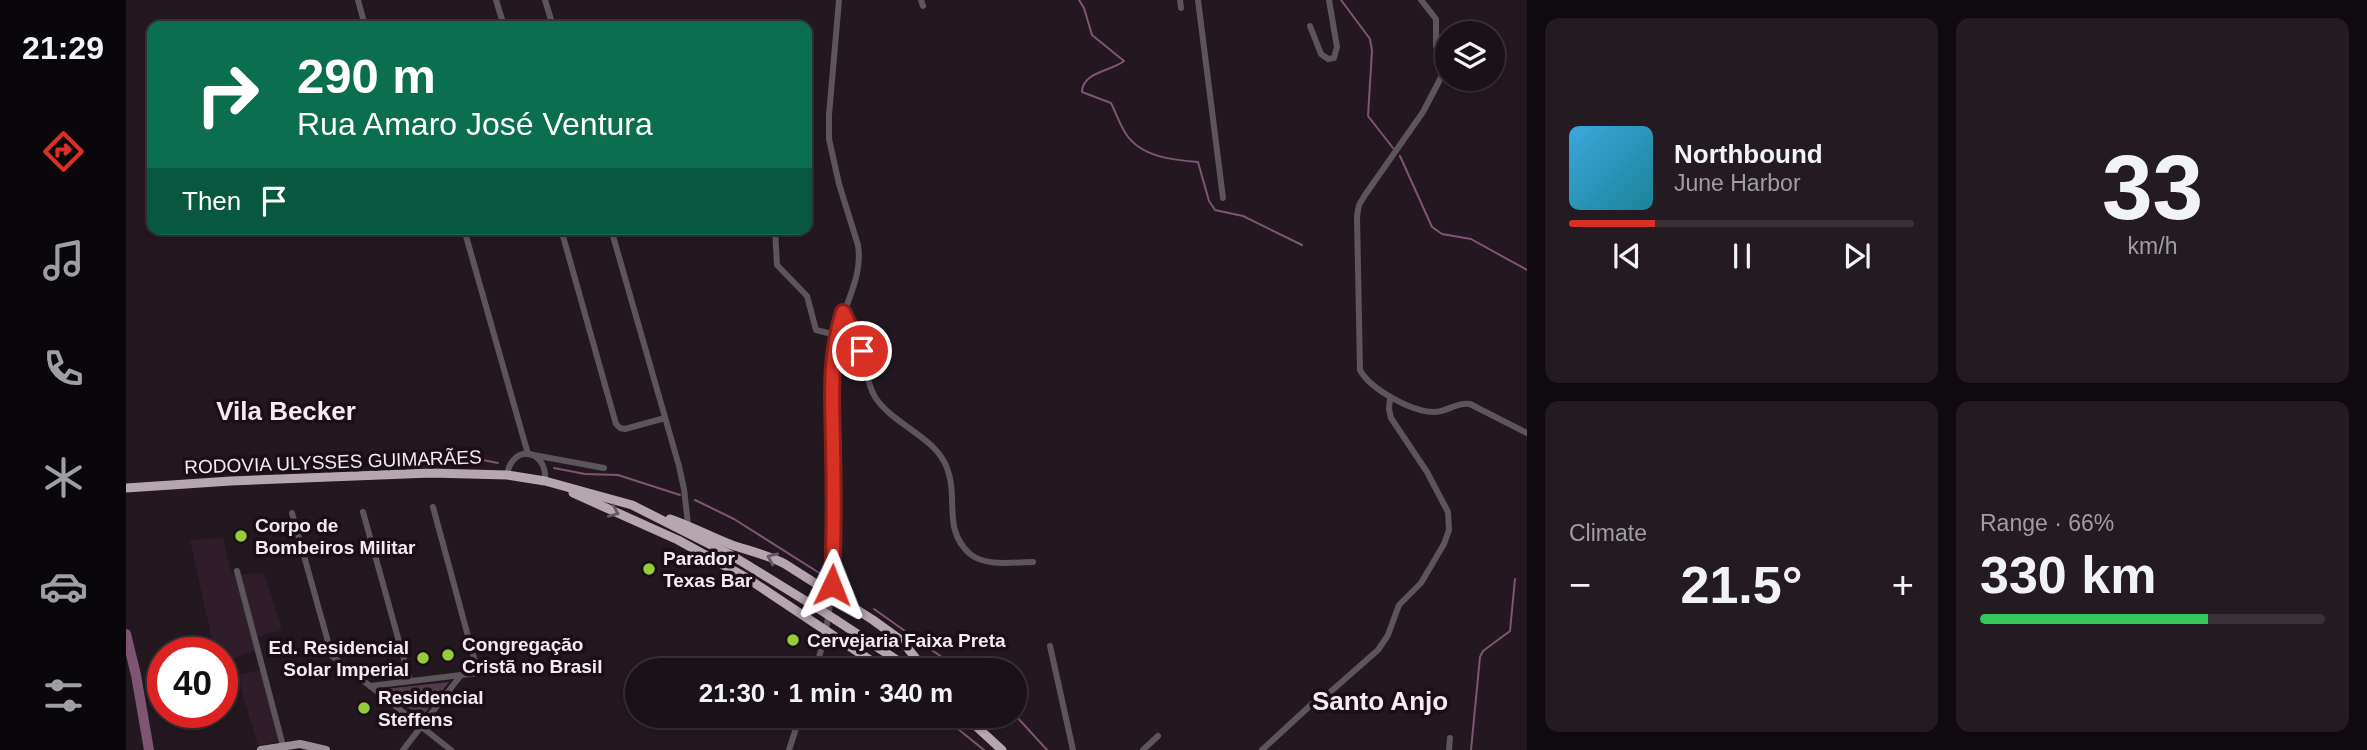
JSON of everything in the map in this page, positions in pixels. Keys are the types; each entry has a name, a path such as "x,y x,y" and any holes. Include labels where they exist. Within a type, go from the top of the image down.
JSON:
{"highway":[{"name":"RODOVIA ULYSSES GUIMARÃES","path":"126,488 431,473 507,475 549,482 632,505 731,555 894,658"},
{"path":"549,482 696,550 747,578 867,658"},
{"path":"632,505 772,557 873,620 902,641 915,658"},
{"path":"978,728 1002,750"}],"main road":[{"path":"261,750 307,745 326,750"}],"street":[{"path":"358,0 364,21"},
{"path":"496,0 502,21"},
{"path":"545,0 551,21"},
{"path":"818,658 826,631 831,594 834,508 832,365 836,335 858,274 860,255 829,139 839,0"},
{"path":"1180,0 1181,8"},
{"path":"1198,0 1223,198"},
{"path":"1310,26 1322,55 1334,58 1337,47 1329,0"},
{"path":"1421,0 1436,19 1436,44 1446,61 1446,68 1426,107 1361,200 1357,216 1360,369 1363,375 1390,398 1431,412 1442,411 1457,404 1470,404 1527,432"},
{"path":"466,235 528,454 540,460 549,482"},
{"path":"563,235 616,424 625,429 665,418"},
{"path":"613,235 684,489 688,524"},
{"path":"775,235 779,269 807,296 816,330 836,335"},
{"path":"843,312 860,344 876,398 932,447 947,467 952,492 954,529 958,540 972,555 982,560 1033,562"},
{"path":"1262,750 1313,703 1328,694 1378,650 1388,635 1399,606 1421,583 1444,544 1449,530 1448,512 1427,472 1391,418 1388,409 1390,398"},
{"path":"507,475 510,463 517,456 528,454 604,468"},
{"path":"370,686 478,673 433,507"},
{"path":"363,512 410,681"},
{"path":"292,513 332,656 451,750"},
{"path":"237,571 283,746"},
{"path":"1049,646 1073,750"},
{"path":"403,750 461,675"},
{"path":"789,750 796,728"},
{"path":"1143,750 1158,736"},
{"path":"1449,750 1450,738"}],"shaded area":[{"path":"223,538 232,575 264,573 282,630 252,638 255,650 238,657 238,637 211,637 190,540"},
{"path":"261,670 279,741 258,746 238,675"},
{"path":"449,682 421,718 385,689"}],"waterway":[{"path":"1079,0 1092,35 1124,61 1092,76 1083,85 1082,92 1111,103 1126,134 1140,148 1158,156 1198,162 1209,201 1215,210 1243,216 1302,245"},
{"path":"1341,0 1370,39 1372,51 1368,116 1393,148"},
{"path":"1400,156 1432,227 1442,234 1471,239 1527,270"},
{"path":"448,453 498,463"},
{"path":"554,468 585,474 618,475 680,495"},
{"path":"695,500 734,519 821,574"},
{"path":"1471,750 1480,657 1483,651 1510,631 1515,579"},
{"path":"874,609 943,658"},
{"path":"126,634 149,750"},
{"path":"957,728 984,750"},
{"path":"1027,728 1047,750"}],"place":[{"name":"Corpo de Bombeiros Militar","path":"241,536"},
{"name":"Parador Texas Bar","path":"649,569"},
{"name":"Cervejaria Faixa Preta","path":"793,640"},
{"name":"Congregação Cristã no Brasil","path":"448,655"},
{"name":"Ed. Residencial Solar Imperial","path":"423,658"},
{"name":"Residencial Steffens","path":"364,708"}],"district":[{"name":"Vila Becker","path":"286,411"},
{"name":"Santo Anjo","path":"1380,701"}],"route":[{"path":"832,585 832,365 836,335 843,312 862,351"}]}
